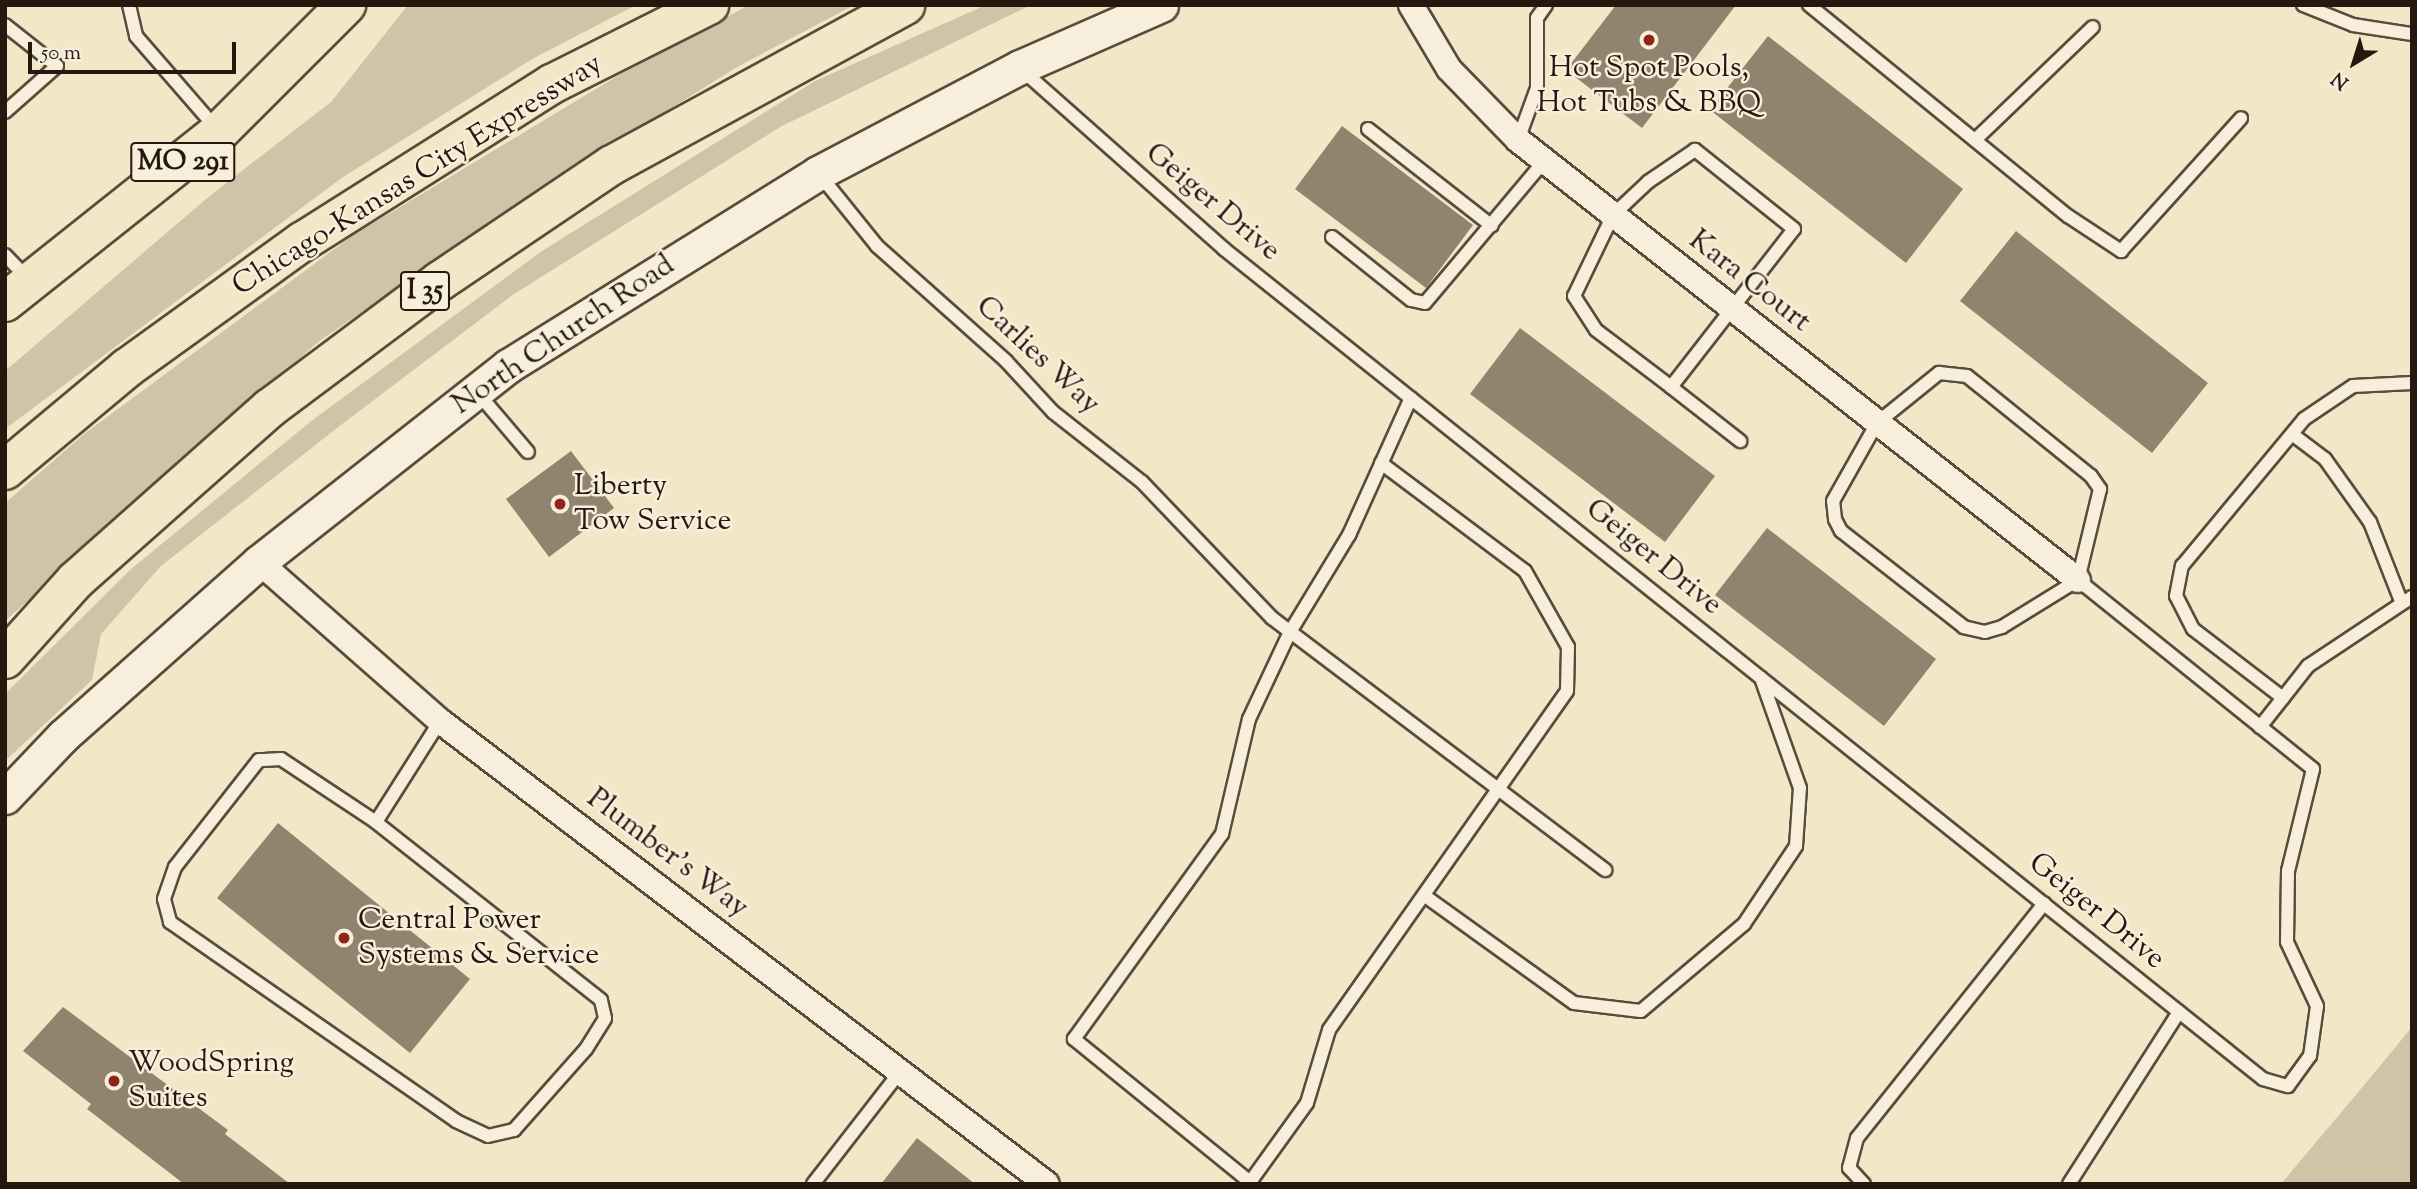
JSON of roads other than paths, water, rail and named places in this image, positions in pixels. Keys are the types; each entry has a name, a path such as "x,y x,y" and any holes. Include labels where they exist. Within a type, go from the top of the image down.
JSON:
{"main road":[{"name":"MO 291","path":"13,279 219,132 346,5"},
{"name":"Chicago-Kansas City Expressway","path":"5,470 127,368 302,242 552,84 709,5"},
{"name":"I 35","path":"5,659 76,580 270,408 440,281 612,165 905,5"},
{"name":"North Church Road","path":"5,797 63,736 258,562 476,391 818,173 1020,67 1161,5"}],"street":[{"name":"Kara Court","path":"1411,5 1449,69 1518,141 2078,580"},
{"name":"Plumber's Way","path":"258,562 440,721 1047,1184"}],"lane":[{"path":"142,5 130,8 136,36 219,132"},
{"path":"1518,141 1537,88 1535,33 1546,5"},
{"path":"1809,5 1975,140 2121,251 2241,118"},
{"path":"2303,5 2353,25 2412,34"},
{"path":"5,25 57,66 5,112"},
{"path":"1975,140 2093,27"},
{"name":"Geiger Drive","path":"1020,67 1194,223 1411,398 2263,1079 2288,1086 2310,1056 2318,1006 2287,942 2288,871 2313,769 2260,727"},
{"path":"1368,129 1492,226"},
{"path":"1671,387 1794,229 1695,150 1648,182 1614,215 1578,279 1577,303 1596,330 1740,440"},
{"path":"1332,237 1411,300 1425,303 1544,161"},
{"name":"Carlies Way","path":"818,173 877,246 1006,362 1052,412 1142,482 1226,571 1290,632 1605,870"},
{"path":"1939,373 1967,376 2091,476 2100,489 2078,580 2002,627 1985,632 1964,627 1841,531 1833,501 1877,423 1939,373"},
{"path":"2283,698 2193,629 2176,596 2182,566 2292,434 2353,386 2412,383"},
{"path":"476,391 528,452"},
{"path":"1381,463 1525,571 1567,646 1567,691 1329,1030 1307,1103 1250,1182 1074,1039 1222,834 1249,719 1290,632 1349,535 1381,463 1411,398"},
{"path":"2078,580 2260,727 2308,666 2406,599 2370,522 2325,459 2292,434"},
{"path":"1425,896 1574,1003 1641,1011 1744,925 1796,846 1800,788 1761,678"},
{"path":"376,822 440,721"},
{"path":"281,759 376,822 601,1000 606,1018 586,1049 514,1130 488,1136 456,1121 170,922 164,899 175,867 260,760 281,759"},
{"path":"1864,1184 1849,1168 1857,1138 2044,904"},
{"path":"2069,1184 2179,1012"},
{"path":"813,1184 900,1072"}],"place":[{"name":"Hot Spot Pools, Hot Tubs & BBQ","path":"1649,40"},
{"name":"Liberty Tow Service","path":"560,504"},
{"name":"Central Power Systems & Service","path":"344,938"},
{"name":"WoodSpring Suites","path":"114,1081"}]}
